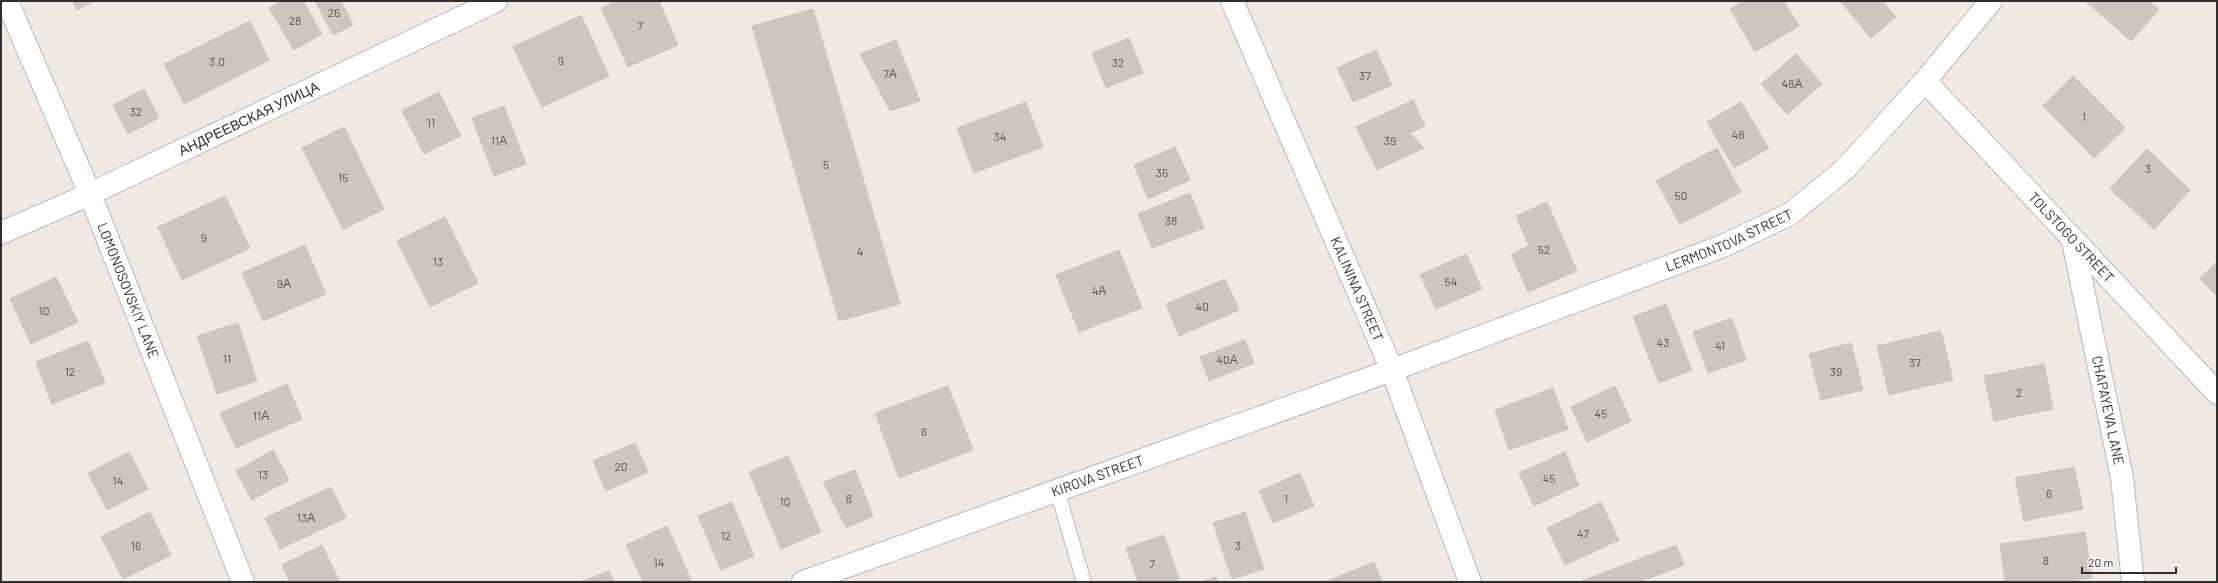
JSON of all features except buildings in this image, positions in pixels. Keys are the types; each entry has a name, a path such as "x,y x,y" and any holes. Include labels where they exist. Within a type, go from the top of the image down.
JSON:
{"street":[{"name":"LOMONOSOVSKIY LANE","path":"7,1 90,194 243,582"},
{"name":"АНДРЕЕВСКАЯ УЛИЦА","path":"1,233 90,194 496,1"},
{"name":"KALININA STREET","path":"1232,1 1392,370 1470,582"},
{"name":"LERMONTOVA STREET","path":"1392,370 1723,246 1790,214 1844,170 1925,81 1991,1"},
{"name":"TOLSTOGO STREET","path":"1925,81 2073,241 2217,393"},
{"name":"CHAPAYEVA LANE","path":"2073,241 2122,478 2133,582"},
{"name":"KIROVA STREET","path":"803,582 1392,370"}],"lane":[{"path":"1057,490 1084,582"}]}
